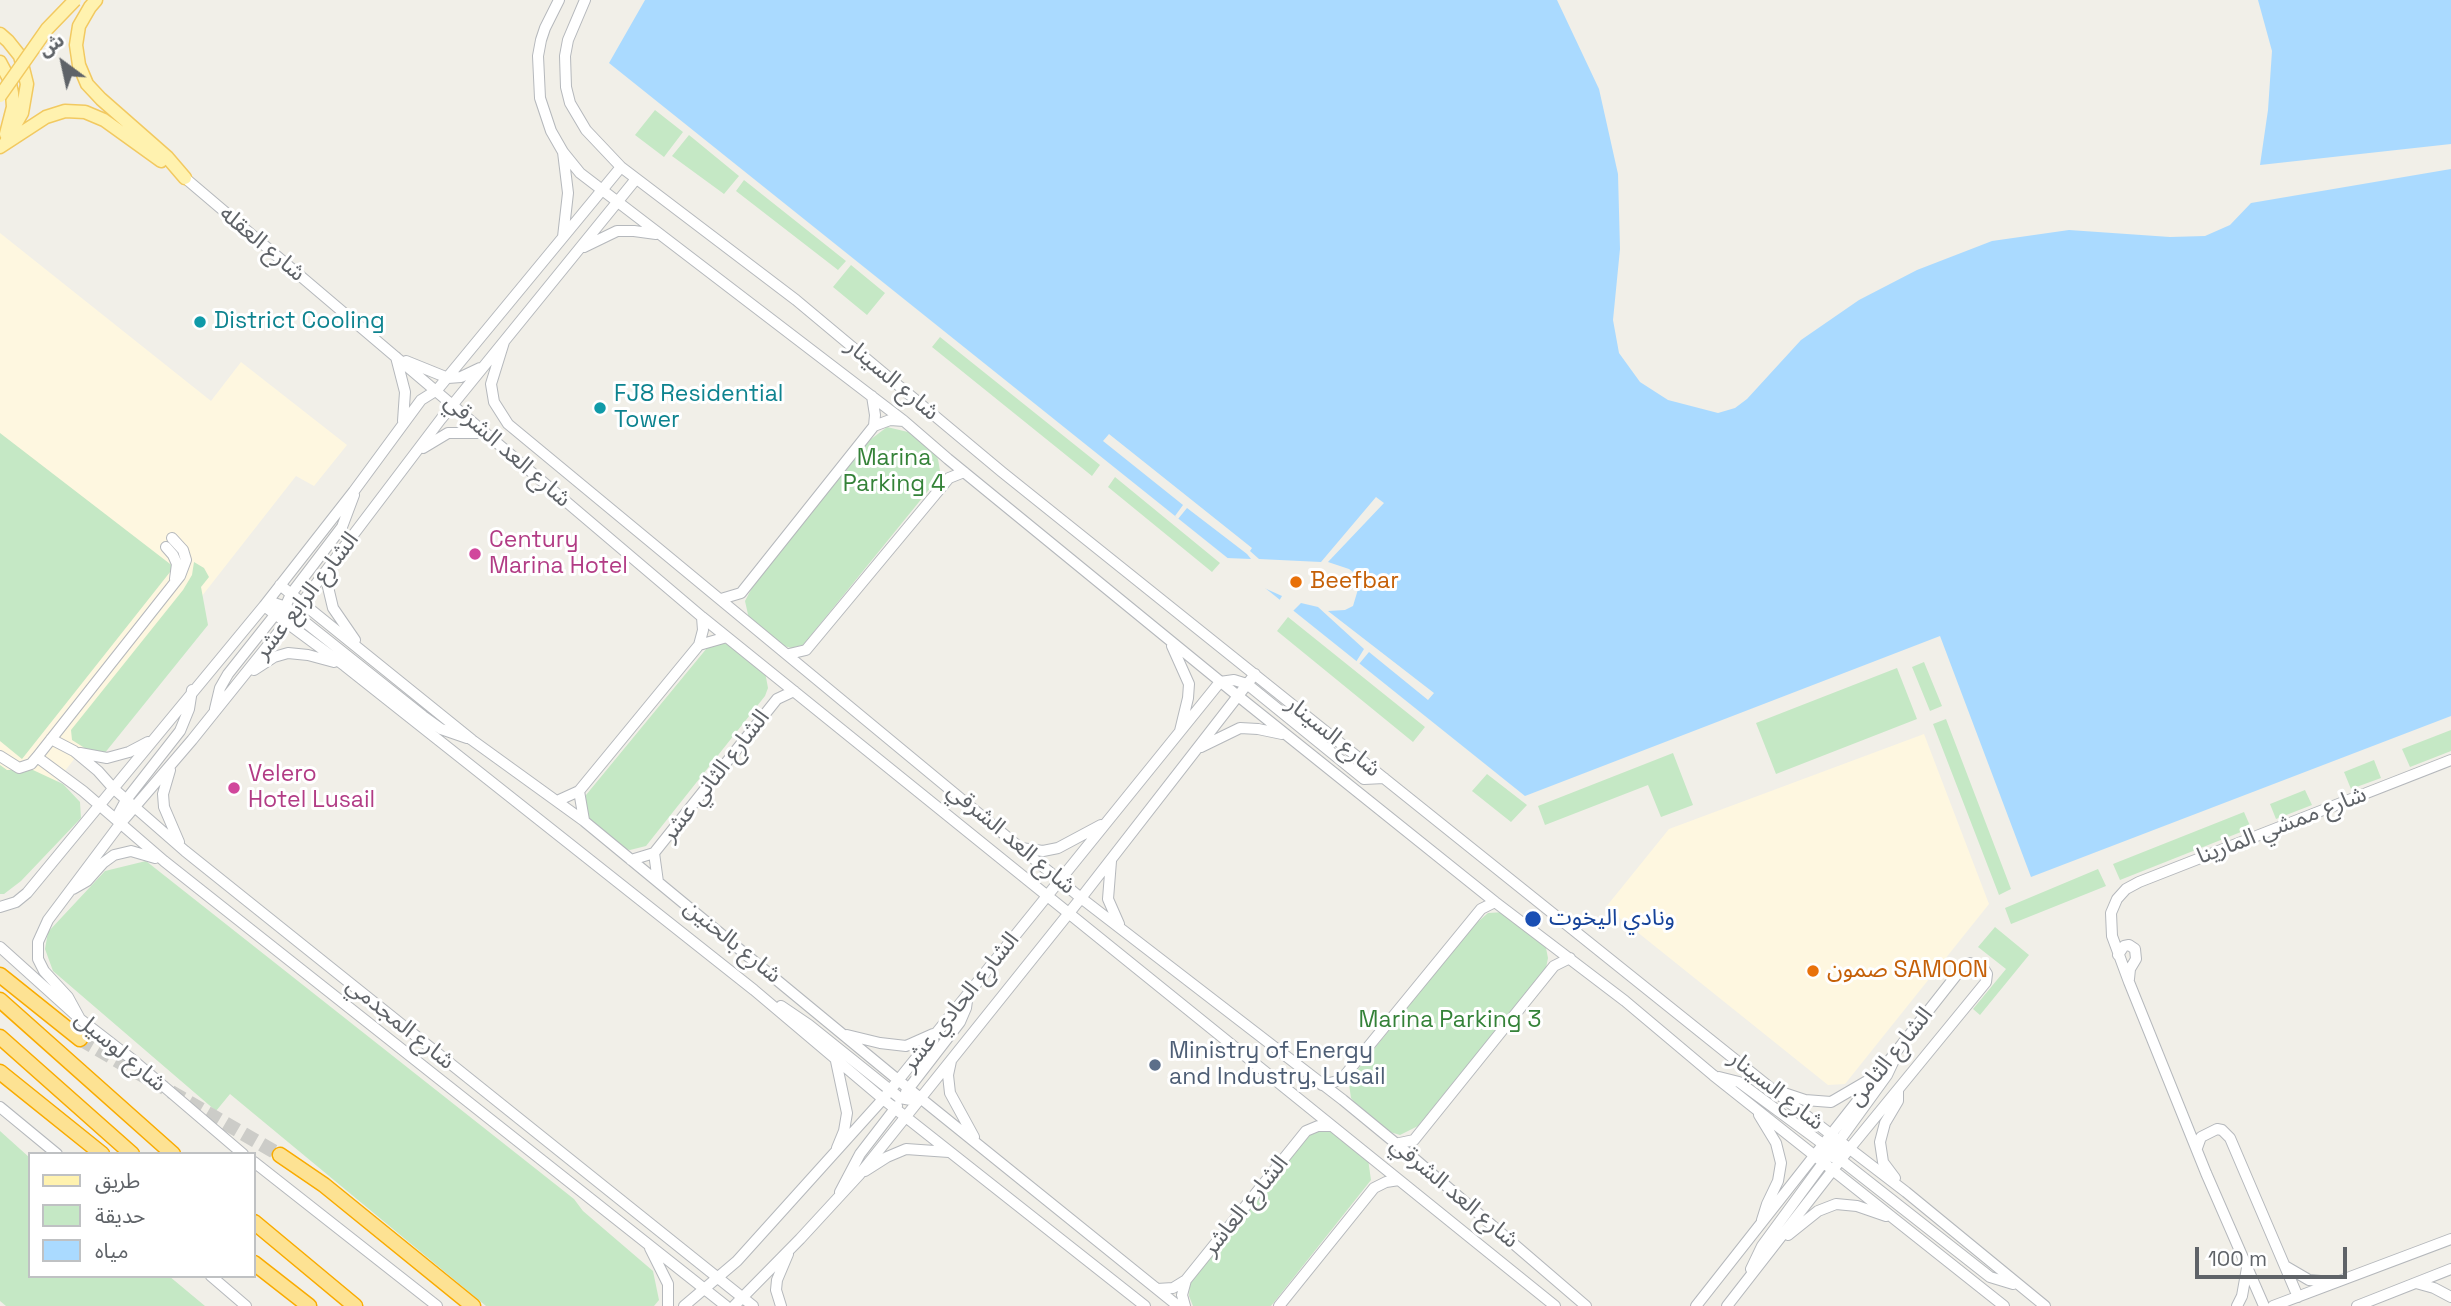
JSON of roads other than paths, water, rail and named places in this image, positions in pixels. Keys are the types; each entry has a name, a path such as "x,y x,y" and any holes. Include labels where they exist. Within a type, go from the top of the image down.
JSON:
{"highway":[{"path":"0,975 80,1039"},
{"name":"شارع لوسيل","path":"0,1000 171,1152"},
{"path":"0,1037 130,1152"},
{"path":"0,1072 100,1152"},
{"path":"279,1155 324,1185 472,1306"},
{"path":"256,1224 355,1306"},
{"path":"256,1266 309,1306"}],"main road":[{"path":"0,96 47,29 75,0"},
{"path":"96,0 79,26 76,45 79,65 87,84 167,157 185,178"},
{"path":"0,34 20,56 27,84 22,113 13,131 0,147"},
{"path":"0,62 9,79 13,107 0,147"},
{"path":"0,107 5,115 5,122 0,147"},
{"path":"0,147 46,117 65,111 85,112 103,120 185,178"}],"street":[{"path":"559,0 545,28 538,56 538,69 540,98 545,118 563,152 568,193 564,237"},
{"name":"شارع السينار","path":"585,0 568,40 565,56 566,87 570,103 586,130 621,167 796,300 1002,472 1830,1133 1833,1171 2004,1306"},
{"name":"شارع السينار","path":"563,152 580,173 602,191 904,421 1220,682 1495,902 1554,945 1814,1155 1850,1148 2045,1306"},
{"name":"الشارع الرابع عشر","path":"0,907 16,902 27,892 114,789 192,690 264,606 421,400 438,390 621,167"},
{"name":"شارع العقله","path":"185,178 438,390"},
{"name":"الشارع الرابع عشر","path":"80,1019 68,997 44,971 36,951 41,932 69,890 120,824 214,714 302,603 409,460 636,179"},
{"path":"578,251 617,231 660,235"},
{"path":"465,415 461,377 483,334"},
{"name":"شارع العد الشرقي","path":"504,342 491,384 494,402 508,424 809,670 1081,898 1343,1100 1586,1306"},
{"path":"396,357 448,378 461,377 483,367"},
{"path":"396,357 405,392 403,423"},
{"name":"شارع العد الشرقي","path":"438,390 483,433 702,617 1555,1306"},
{"path":"722,599 741,593 874,426 876,415 872,396"},
{"path":"874,426 890,420 904,421"},
{"path":"409,460 428,444 448,433 483,433"},
{"path":"948,459 949,478"},
{"path":"789,654 806,650 949,478 964,472"},
{"path":"214,714 220,688 229,674 342,527 350,510 354,491"},
{"path":"0,756 19,768 31,764 37,757 184,569 186,560 183,550 169,542"},
{"path":"329,567 328,587 333,608 361,649"},
{"path":"280,585 284,596 282,617 285,622"},
{"name":"شارع بالحنين","path":"280,585 472,740 584,821 1178,1306"},
{"path":"741,593 743,616"},
{"path":"264,606 283,606 294,613 432,723 454,735 472,740"},
{"name":"شارع بالحنين","path":"264,606 345,666 754,990 895,1109 1145,1306"},
{"path":"557,801 579,791 699,645 703,630 702,617"},
{"path":"699,645 727,637"},
{"path":"1168,639 1189,684 1180,732"},
{"path":"806,650 809,670"},
{"path":"242,678 267,660 288,653 308,654 345,666"},
{"name":"الشارع الحادي عشر","path":"734,1306 859,1175 1081,898 1255,674"},
{"name":"الشارع الثاني عشر","path":"777,677 777,699"},
{"path":"1220,682 1234,680 1247,684 1364,779 1384,778"},
{"name":"الشارع الحادي عشر","path":"684,1306 718,1279 883,1099 1220,682"},
{"path":"120,824 119,813 125,800 180,731 189,709 192,690"},
{"name":"الشارع الثاني عشر","path":"631,860 654,853 777,699 794,691"},
{"path":"1197,749 1240,728 1286,735"},
{"name":"شارع المجدمي","path":"51,739 74,751 98,771 125,800 185,851 752,1306"},
{"path":"74,751 107,758 129,752 152,740"},
{"name":"شارع المجدمي","path":"37,757 83,790 164,861 726,1306"},
{"name":"شارع ممشي المارينا","path":"2118,955 2110,924 2111,913 2117,899 2139,882 2451,760"},
{"path":"171,766 163,794 164,807 171,828 185,851"},
{"path":"579,791 584,821"},
{"path":"1021,848 1058,848 1108,821"},
{"path":"69,890 87,881 107,859 126,851 145,853 164,861"},
{"name":"الشارع الثاني عشر","path":"654,853 658,882"},
{"path":"1111,859 1108,899 1123,931"},
{"path":"1480,890 1483,896 1481,909"},
{"path":"1322,1085 1341,1080 1481,909 1495,902"},
{"path":"1554,945 1554,966"},
{"path":"2129,982 2129,972 2137,953 2133,947 2123,946 2118,955 2185,1120 2264,1306"},
{"name":"شارع لوسيل","path":"0,947 80,1019 133,1060 241,1152"},
{"path":"1395,1144 1414,1140 1554,966 1570,958"},
{"name":"الشارع الثامن","path":"1830,1133 1962,968 1974,962 1982,966 1987,974 1986,982 1850,1148"},
{"path":"754,990 809,1025 901,1099 920,1097"},
{"path":"837,1199 860,1154 960,1022 968,993"},
{"path":"844,1034 906,1046 936,1032"},
{"path":"1742,1288 1762,1246 1887,1075 1900,1045"},
{"path":"951,1059 948,1075 950,1093 978,1144"},
{"path":"835,1154 844,1131 847,1113 836,1060"},
{"path":"1773,1090 1805,1100 1831,1102 1879,1073"},
{"path":"1715,1076 1739,1082 1990,1278 2017,1285"},
{"path":"898,1080 904,1116"},
{"path":"1341,1080 1343,1100"},
{"path":"1898,1090 1898,1101 1882,1130 1880,1149 1887,1168 1906,1192"},
{"path":"1304,1104 1306,1131 1318,1126 1332,1126"},
{"path":"0,1107 55,1152"},
{"path":"1755,1108 1776,1143 1782,1163 1762,1223"},
{"path":"2185,1120 2209,1132"},
{"path":"2197,1148 2201,1137 2217,1129 2230,1138 2285,1266 2296,1301"},
{"name":"الشارع العاشر","path":"1185,1280 1306,1131"},
{"path":"1414,1140 1416,1160"},
{"path":"859,1175 887,1157 906,1149 952,1152"},
{"path":"1696,1306 1814,1155"},
{"path":"1373,1159 1377,1174 1374,1188"},
{"path":"256,1164 437,1306"},
{"path":"1727,1306 1833,1171"},
{"path":"1279,1306 1374,1188 1399,1180"},
{"path":"1778,1241 1818,1211 1836,1204 1857,1206 1889,1216"},
{"path":"2273,1306 2296,1301 2339,1281 2451,1239"},
{"path":"646,1241 668,1284 668,1306"},
{"path":"780,1306 776,1290 777,1280 789,1251"},
{"path":"2285,1266 2309,1280 2339,1281"},
{"path":"2237,1306 2242,1296 2247,1267"},
{"path":"2357,1306 2451,1269"},
{"path":"213,1278 246,1306"},
{"path":"1157,1289 1173,1288 1185,1280"},
{"path":"1185,1280 1182,1295 1185,1306"},
{"path":"2415,1283 2434,1288 2451,1297"}],"water":[{"path":"645,0 1557,0 1599,89 1618,174 1620,249 1613,320 1619,353 1640,382 1668,400 1718,413 1735,408 1747,399 1801,340 1859,300 1917,270 1992,241 2069,230 2170,237 2205,236 2230,225 2251,203 2451,169 2451,716 2031,877 1940,636 1525,796 609,63"},
{"path":"2258,0 2451,0 2451,144 2260,165 2268,110 2272,51"}],"tunnel":[{"path":"80,1039 280,1155"}],"place":[{"name":"District Cooling","path":"200,322"},
{"name":"FJ8 Residential Tower","path":"600,408"},
{"name":"Century Marina Hotel","path":"475,554"},
{"name":"Beefbar","path":"1296,582"},
{"name":"Velero Hotel Lusail","path":"234,788"},
{"name":"ونادي اليخوت","path":"1533,919"},
{"name":"صمون SAMOON","path":"1813,971"},
{"name":"Ministry of Energy and Industry, Lusail","path":"1155,1065"}],"park label":[{"name":"Marina Parking 4","path":"894,472"},
{"name":"Marina Parking 3","path":"1450,1021"}]}
